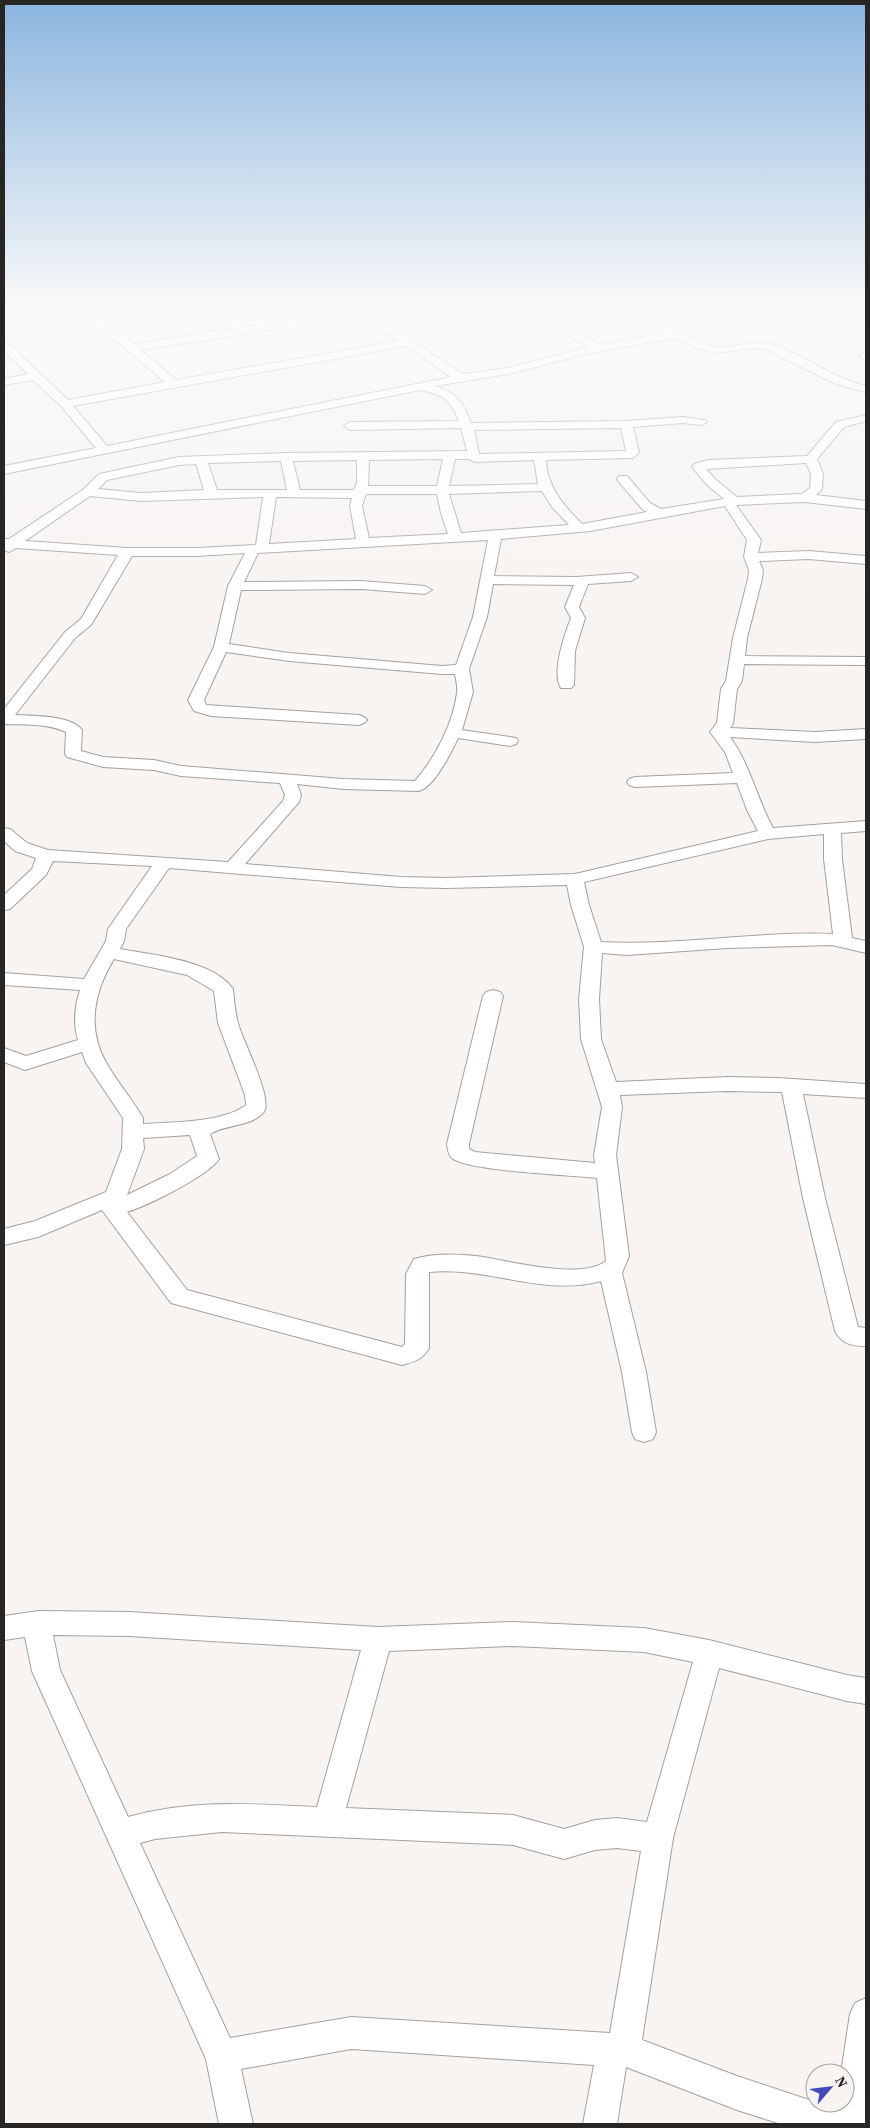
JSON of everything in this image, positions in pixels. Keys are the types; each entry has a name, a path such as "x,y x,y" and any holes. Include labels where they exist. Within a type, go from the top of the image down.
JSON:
{"street":[{"path":"70,410 105,451"},
{"path":"4,470 303,410"},
{"path":"458,410 473,444 473,455"},
{"path":"718,732 724,724 729,689 734,681 740,638 755,579 756,570 751,557 754,540 731,502 698,467 708,464 811,459 840,424 866,418"},
{"path":"350,426 626,424 683,420 701,422"},
{"path":"6,548 88,492 102,477 176,462 364,456 473,455 474,458 629,455 633,452 626,424"},
{"path":"142,444 154,455 176,462"},
{"path":"450,455 442,490 447,513 456,537"},
{"path":"363,543 356,506 363,483 362,467 364,456"},
{"path":"540,456 539,467 542,481 553,500 579,528"},
{"path":"286,458 294,493"},
{"path":"805,498 816,489 817,474 811,459"},
{"path":"200,460 212,494"},
{"path":"623,479 646,506 659,513"},
{"path":"88,492 121,497 546,488"},
{"path":"270,493 258,548 235,586 220,647 196,700 199,708 211,711 359,720"},
{"path":"6,548 197,552 495,536 579,528 731,502 805,498 866,505"},
{"path":"4,719 49,722 68,727 74,730 73,754 103,762 154,765 181,771 343,784 418,786 428,776 458,720 465,692 462,669 480,617 495,536"},
{"path":"4,719 70,635 86,622 120,562 128,552"},
{"path":"751,557 809,555 866,560"},
{"path":"487,580 578,581 631,577"},
{"path":"566,685 565,659 578,618 572,607 582,583 578,581"},
{"path":"235,586 264,588 323,585 396,586 424,590"},
{"path":"220,647 289,657 442,670 462,669"},
{"path":"737,660 866,661"},
{"path":"718,732 815,737 866,734"},
{"path":"718,732 733,752 755,810 768,834"},
{"path":"452,733 510,742"},
{"path":"635,782 743,778"},
{"path":"232,868 291,802 293,795 286,779"},
{"path":"4,833 21,847 46,855 164,862 401,882 446,883 575,878 768,834 866,826"},
{"path":"833,828 833,859 843,941"},
{"path":"4,905 40,871 46,855"},
{"path":"4,1237 35,1229 110,1201 133,1149 133,1118 96,1064 86,1034 85,1003 91,984 115,941 117,929 164,862"},
{"path":"110,1201 178,1297 402,1356 409,1354 417,1348 417,1274 422,1265 461,1263 547,1278 576,1279 610,1271 617,1263 618,1256 604,1155 612,1107 591,1039 589,998 594,946 580,905 575,878"},
{"path":"594,946 627,948 727,942 832,939 866,946"},
{"path":"109,952 192,970 218,984 223,989 226,1016 255,1095 256,1108 251,1113 243,1116 205,1127 134,1132"},
{"path":"4,979 91,984"},
{"path":"493,996 458,1144 459,1153 471,1159 606,1171"},
{"path":"4,1054 25,1063 89,1043"},
{"path":"608,1089 727,1084 791,1086 815,1090 866,1091"},
{"path":"791,1086 814,1198 847,1331 854,1337 866,1337"},
{"path":"110,1201 119,1206 127,1204 178,1179 208,1159 199,1132 205,1127"},
{"path":"610,1271 634,1372 644,1432"},
{"path":"4,1628 38,1623 129,1624 378,1638 522,1634 644,1640 709,1653 847,1688 866,1690"},
{"path":"38,1623 40,1648 46,1672 222,2056 236,2124"},
{"path":"328,1821 378,1638"},
{"path":"600,2124 619,2050 658,1838 709,1653"},
{"path":"120,1834 155,1824 222,1817 513,1830 564,1844 595,1835 617,1833 658,1838"},
{"path":"851,2124 866,2014"},
{"path":"222,2056 351,2033 619,2050 831,2124"}]}
